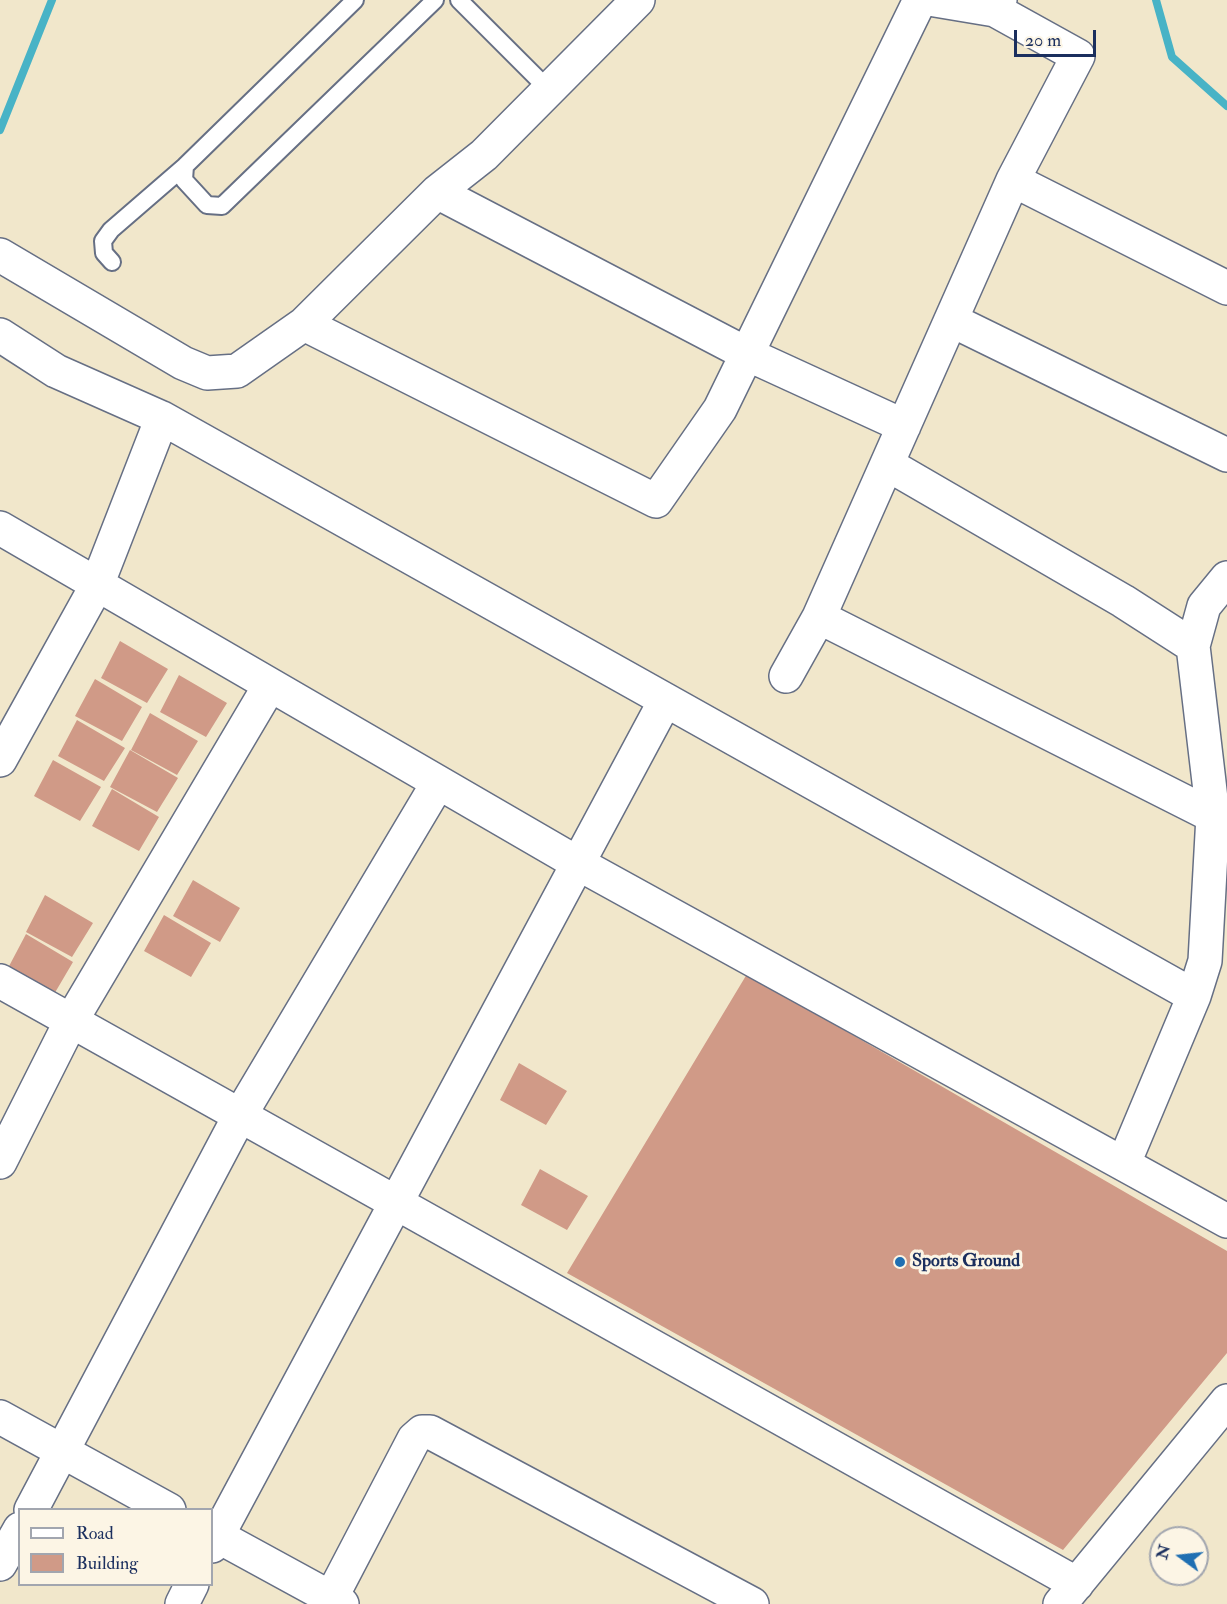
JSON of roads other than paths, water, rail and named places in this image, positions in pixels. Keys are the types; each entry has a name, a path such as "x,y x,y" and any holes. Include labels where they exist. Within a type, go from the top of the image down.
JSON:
{"street":[{"path":"0,255 183,363 207,373 237,371 304,324 436,192 484,155 638,0"},
{"path":"304,324 656,501 720,409 920,0"},
{"path":"786,676 819,617 1013,180 1078,56 998,5 935,0"},
{"path":"1013,180 1227,288"},
{"path":"436,192 747,354 904,426"},
{"path":"951,320 1227,455"},
{"path":"0,335 56,371 162,418 1194,996"},
{"path":"0,760 98,585 162,418"},
{"path":"887,464 1123,601 1193,646"},
{"path":"0,528 579,864 1227,1221"},
{"path":"1124,1163 1194,996 1216,967 1213,816 1193,646 1204,606 1227,578"},
{"path":"819,617 1213,816"},
{"path":"0,1162 71,1021 270,686"},
{"path":"665,701 213,1538 336,1601 414,1439 422,1432 430,1432 752,1604"},
{"path":"31,1508 63,1451 239,1117 438,783"},
{"path":"0,981 395,1203 1068,1594 1227,1401"},
{"path":"0,1417 167,1508"},
{"path":"0,1564 18,1532"},
{"path":"182,1604 191,1586"}],"lane":[{"path":"112,262 104,253 103,241 111,230 185,166 355,0"},
{"path":"185,166 184,180 207,205 222,206 435,0"},
{"path":"459,0 549,90"}],"waterway":[{"path":"0,130 52,0"},
{"path":"1156,0 1172,57 1227,106"}],"place":[{"name":"Sports Ground","path":"900,1262"}]}
